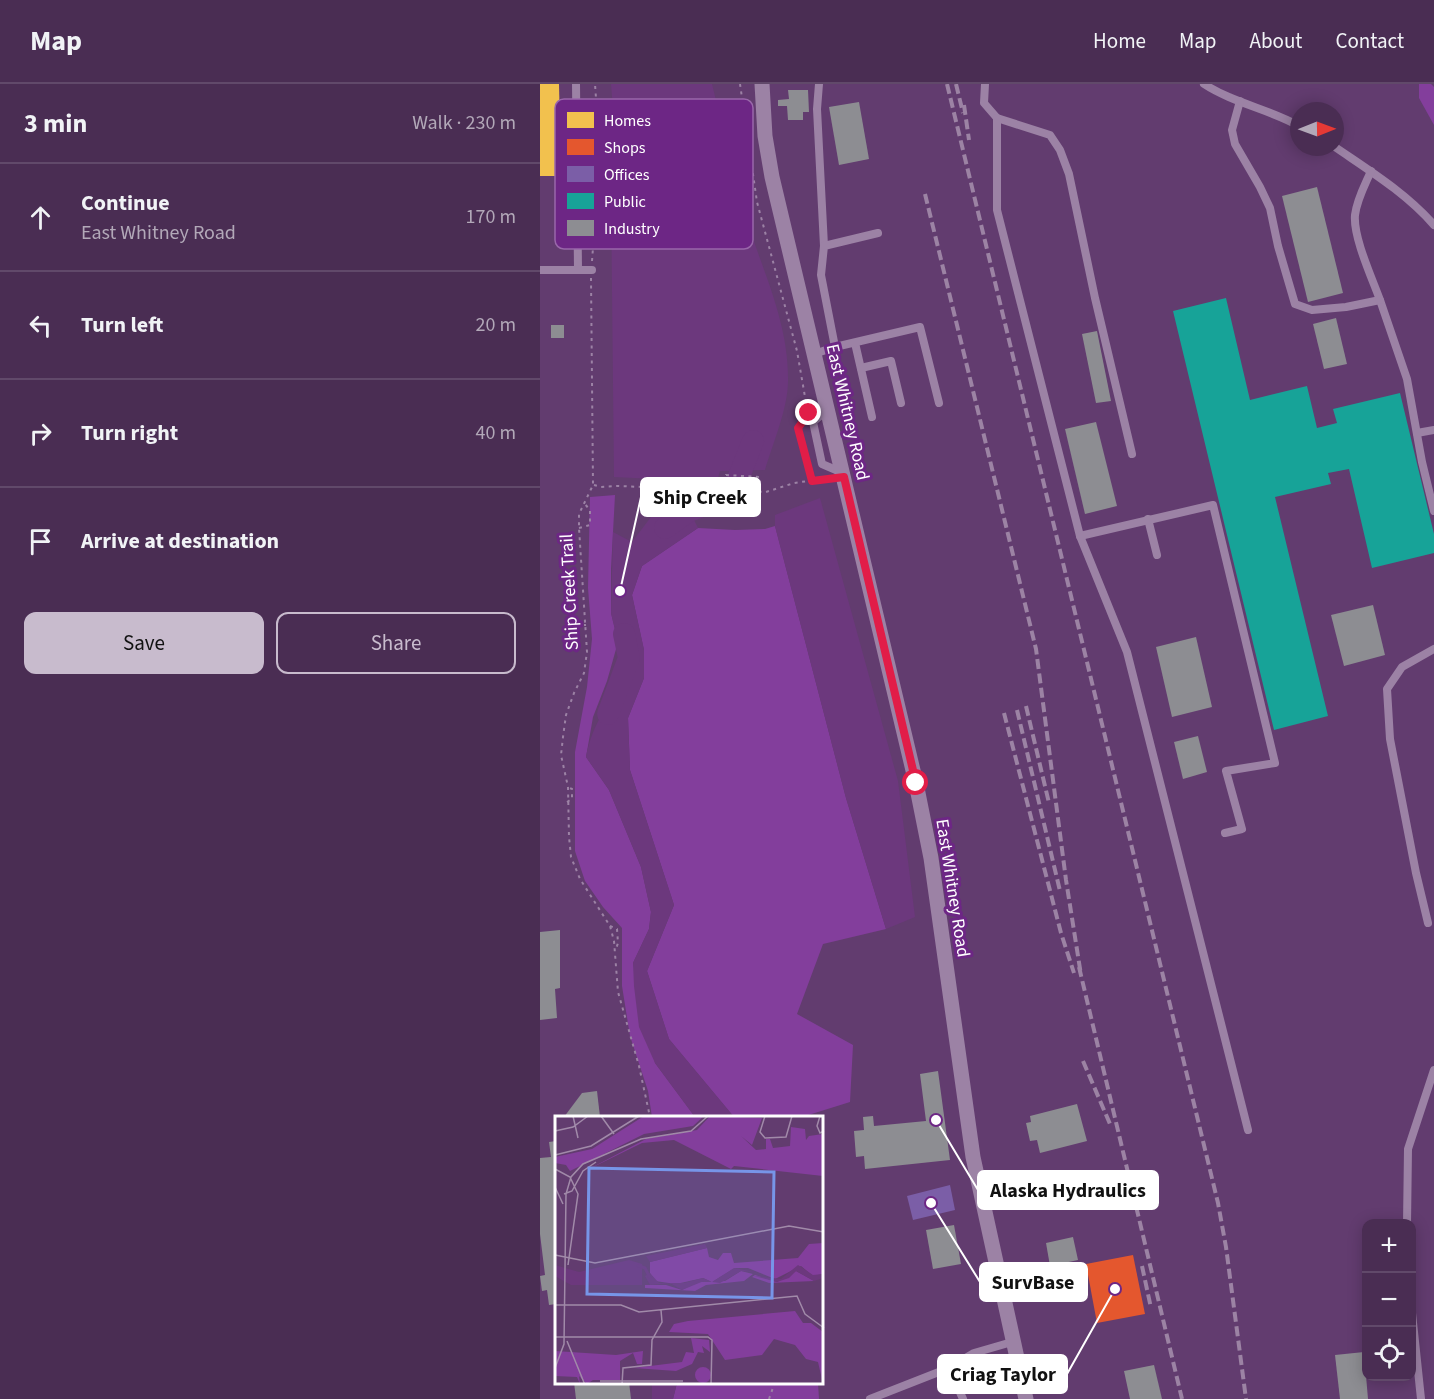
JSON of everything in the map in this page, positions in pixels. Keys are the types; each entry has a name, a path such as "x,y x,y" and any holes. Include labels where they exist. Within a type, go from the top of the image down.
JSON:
{"street":[{"name":"East Whitney Road","path":"762,84 765,136 772,177 916,783 931,858 973,1157 1026,1399"}],"lane":[{"path":"576,84 576,99"},
{"path":"819,84 817,109 824,246 822,275 835,347"},
{"path":"985,84 984,103 997,118 1050,135 1060,150 1069,174 1095,298 1132,454"},
{"path":"1204,84 1290,122"},
{"path":"1240,101 1232,130 1235,144 1270,208 1278,246 1295,304 1312,310 1346,307 1380,300"},
{"path":"997,118 997,210 1080,536 1127,652 1248,1130"},
{"path":"1344,153 1421,210 1434,225"},
{"path":"1371,171 1359,198 1355,216 1357,233 1407,379 1434,511"},
{"path":"824,246 878,233"},
{"path":"578,249 578,270"},
{"path":"540,270 592,270"},
{"path":"814,354 920,327 939,403"},
{"path":"855,343 873,417"},
{"path":"861,368 891,361 901,403"},
{"path":"1417,433 1434,430"},
{"path":"1080,536 1214,505 1275,763 1226,771 1242,829 1225,833"},
{"path":"1148,519 1157,555"},
{"path":"1428,923 1390,739 1387,689 1402,667 1434,649"},
{"path":"1407,1219 1408,1149 1434,1070"},
{"path":"1413,1327 1421,1399"},
{"path":"870,1399 949,1368 974,1353 1012,1342"},
{"path":"949,1368 963,1399"}],"path":[{"name":"Ship Creek Trail","path":"595,84 596,99"},
{"path":"740,84 742,99"},
{"path":"753,168 758,201 796,351 809,413 798,428 812,481"},
{"name":"Ship Creek Trail","path":"594,249 593,485 579,514 587,652 584,673 566,715 561,755 567,787 571,857 579,879 610,926 615,951 618,992 639,1066 650,1116"},
{"path":"725,490 726,475 760,477 760,492"},
{"path":"593,485 766,492 794,483 843,475"},
{"path":"579,528 590,525 590,510 584,503"},
{"path":"569,626 586,625"},
{"path":"610,926 617,929 618,943 615,951"},
{"path":"768,1399 775,1384"}],"shaded area":[{"path":"611,84 712,84 716,99 612,99"},
{"path":"1419,84 1431,84 1434,87 1434,125 1419,98"},
{"path":"753,238 780,318 787,360 786,402 765,470 720,471 717,482 614,477 612,249 753,249"},
{"path":"681,494 698,528 642,566 632,595 644,650 644,678 628,718 630,770 674,905 647,971 669,1039 733,1116 694,1116 655,1063 639,1027 633,963 649,929 651,912 641,867 609,790 586,757 597,723 629,672 611,613 613,532 632,542 654,513"},
{"path":"615,495 611,613 618,642 607,681 593,717 586,757 609,790 641,867 651,912 649,929 633,963 655,1063 694,1116 652,1116 648,1091 630,1036 622,986 622,928 603,907 585,881 575,851 575,752 587,687 592,639 588,588 590,497"},
{"path":"820,498 898,781 915,917 886,929 846,798 775,526 775,515"},
{"path":"775,526 846,798 886,929 823,944 797,1014 853,1045 850,1102 805,1116 733,1116 669,1039 647,971 674,905 630,770 628,718 644,678 644,650 632,595 642,566 698,528 765,529"},
{"path":"652,1384 677,1384 673,1399 652,1399"},
{"path":"677,1384 818,1384 819,1399 673,1399"}],"building: Homes":[{"path":"540,84 559,84 559,99 555,99 555,176 540,176"}],"building: Shops":[{"path":"1133,1255 1145,1314 1097,1323 1086,1264"}],"building: Offices":[{"path":"950,1185 955,1210 913,1220 907,1196"}],"building: Public":[{"path":"1226,298 1250,400 1307,386 1317,428 1337,423 1333,409 1400,393 1434,534 1434,553 1372,568 1349,469 1328,473 1331,484 1275,497 1328,716 1274,730 1173,311"}],"building: Industry":[{"path":"788,90 808,90 809,112 803,112 803,120 788,120 787,106 778,106 778,100 789,99"},
{"path":"859,102 869,159 839,165 829,107"},
{"path":"1317,187 1343,293 1308,302 1282,196"},
{"path":"1336,318 1347,364 1324,369 1313,324"},
{"path":"551,325 564,325 564,338 551,338"},
{"path":"1097,331 1111,401 1096,403 1082,334"},
{"path":"1096,422 1117,506 1085,514 1065,429"},
{"path":"1373,605 1385,655 1344,666 1331,615"},
{"path":"1196,637 1212,707 1172,717 1156,647"},
{"path":"1198,736 1207,772 1183,779 1174,742"},
{"path":"560,930 560,988 555,989 557,1018 540,1020 540,932"},
{"path":"938,1071 950,1160 865,1169 864,1156 856,1157 854,1131 864,1130 863,1117 873,1116 874,1126 926,1121 920,1074"},
{"path":"597,1091 600,1116 565,1116 582,1093"},
{"path":"1077,1104 1087,1141 1040,1153 1037,1140 1030,1141 1026,1123 1031,1122 1030,1116"},
{"path":"555,1141 555,1304 549,1305 547,1290 542,1291 540,1276 545,1275 540,1234 540,1158 551,1157 549,1142"},
{"path":"954,1225 961,1264 933,1269 926,1230"},
{"path":"1073,1237 1078,1260 1050,1266 1046,1243"},
{"path":"1362,1352 1362,1381 1366,1381 1368,1399 1340,1399 1335,1355"},
{"path":"1154,1365 1162,1399 1130,1399 1124,1371"},
{"path":"574,1384 629,1384 631,1399 576,1399"}],"waterway":[{"path":"665,528 689,511 732,494 753,441"},
{"path":"608,714 629,658 624,634"}],"railway":[{"path":"947,84 1218,1203 1246,1399"},
{"path":"956,84 963,113"},
{"path":"964,105 969,140"},
{"path":"925,194 1036,649 1066,880 1081,975"},
{"path":"1026,706 1049,803"},
{"path":"1017,710 1060,891"},
{"path":"1004,713 1061,933 1074,973"},
{"path":"1079,967 1182,1399"},
{"path":"1083,1061 1110,1124"},
{"path":"1142,1266 1151,1308"}],"place":[{"name":"Ship Creek","path":"620,591"},
{"name":"Alaska Hydraulics","path":"936,1120"},
{"name":"SurvBase","path":"931,1203"},
{"name":"Criag Taylor","path":"1115,1289"}],"route":[{"path":"809,413 798,428 812,481 844,477 916,783"}]}
